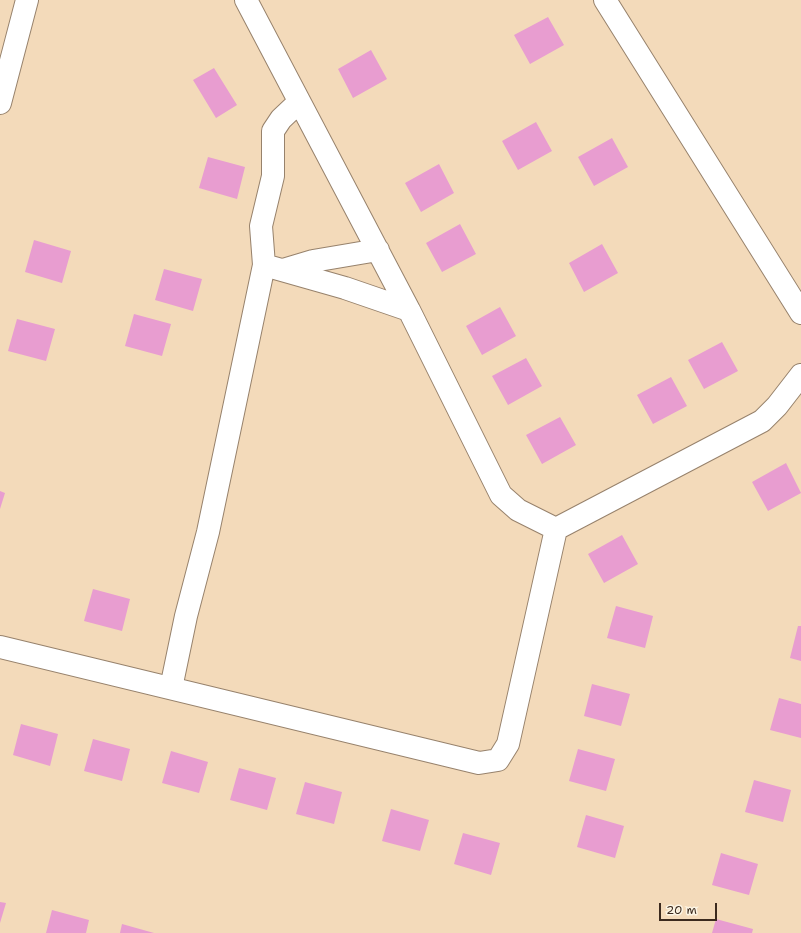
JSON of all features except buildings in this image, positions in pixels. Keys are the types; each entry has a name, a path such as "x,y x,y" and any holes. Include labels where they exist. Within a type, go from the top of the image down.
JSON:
{"street":[{"path":"0,103 28,0"},
{"path":"246,0 409,310 501,495 518,510 556,529"},
{"path":"605,0 801,313"},
{"path":"171,688 186,616 273,267 261,226 273,176 273,131 281,119 299,102"},
{"path":"273,267 378,250"},
{"path":"273,267 345,288 409,310"},
{"path":"0,647 479,763 498,760 508,744 556,529 762,421 777,406 801,375"}]}
